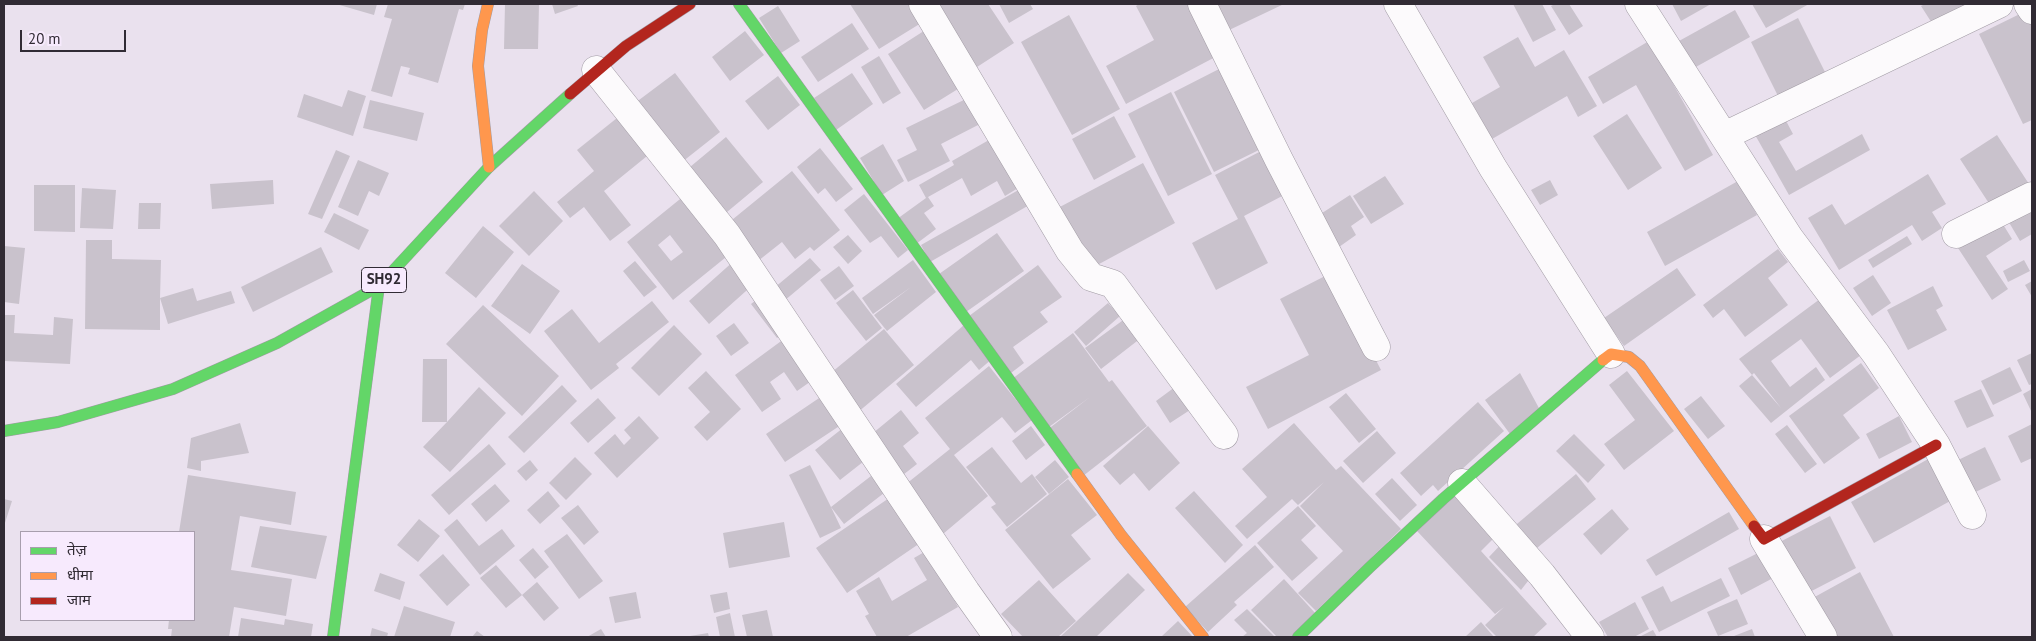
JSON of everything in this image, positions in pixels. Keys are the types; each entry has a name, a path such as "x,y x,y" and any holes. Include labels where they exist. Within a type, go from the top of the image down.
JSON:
{"street":[{"path":"488,4 482,30 478,66 489,167"},
{"name":"SH92","path":"4,431 58,422 173,388 277,343 379,286 489,167 596,70 626,46 690,4"},
{"path":"739,4 1115,527 1203,637"},
{"path":"923,4 1070,251 1091,277 1112,284 1224,435"},
{"path":"1202,4 1279,160 1376,347"},
{"path":"1398,4 1492,168 1611,354"},
{"path":"1639,4 1790,239 1876,354 1936,445 1972,515"},
{"path":"1724,136 1999,4"},
{"path":"2028,4 2032,10"},
{"path":"596,70 727,235 998,637"},
{"path":"1956,234 2032,196"},
{"path":"333,637 379,286"},
{"path":"1298,637 1355,580 1462,483 1593,366 1611,354 1629,357 1640,366 1764,539 1823,637"},
{"path":"1764,539 1936,445"},
{"path":"1462,483 1542,575 1590,637"}],"building":[{"path":"336,4 377,4 374,15"},
{"path":"388,4 465,4 463,10 459,9 438,83 408,74 410,68 401,66 392,97 371,91 392,19 384,17"},
{"path":"505,4 539,4 538,49 504,49"},
{"path":"552,4 577,4 578,6 555,14"},
{"path":"850,4 916,4 926,20 879,49"},
{"path":"937,4 988,4 1014,43 977,67"},
{"path":"999,4 1030,4 1033,9 1009,23"},
{"path":"1139,4 1195,4 1221,54 1126,104 1106,66 1154,40 1136,6"},
{"path":"1211,4 1284,4 1225,32"},
{"path":"1513,4 1542,4 1556,30 1533,42"},
{"path":"1555,4 1569,4 1583,26 1569,35 1551,6"},
{"path":"1672,4 1711,4 1681,21"},
{"path":"1752,4 1809,4 1766,28"},
{"path":"1925,4 1981,4 1937,31 1921,6"},
{"path":"778,6 800,41 781,53 759,18"},
{"path":"2030,9 2032,14 2032,120 2023,124 1979,34"},
{"path":"1735,10 1750,37 1694,68 1679,41"},
{"path":"1069,15 1120,109 1072,135 1021,42"},
{"path":"1798,18 1827,76 1780,100 1751,42"},
{"path":"852,23 869,49 818,82 801,57"},
{"path":"930,27 966,84 924,110 888,54"},
{"path":"745,31 764,55 730,81 712,57"},
{"path":"1518,37 1535,67 1564,50 1597,106 1578,117 1567,96 1492,139 1472,103 1500,87 1483,57"},
{"path":"1649,41 1713,155 1685,171 1636,85 1603,104 1588,77"},
{"path":"879,56 901,93 883,104 861,67"},
{"path":"1221,68 1261,149 1214,172 1174,92"},
{"path":"675,73 720,132 677,166 631,106"},
{"path":"852,73 873,104 836,130 814,98"},
{"path":"778,76 800,105 768,130 745,101"},
{"path":"348,90 366,96 353,136 297,117 304,94 342,107"},
{"path":"1171,92 1212,174 1168,196 1128,114"},
{"path":"968,98 980,124 941,144 950,161 908,182 897,160 917,150 906,128"},
{"path":"370,100 424,113 417,141 363,128"},
{"path":"622,114 652,152 604,191 631,225 610,241 584,207 570,218 557,202 594,171 577,150"},
{"path":"1627,114 1662,168 1628,190 1593,136"},
{"path":"1114,116 1136,157 1094,180 1072,139"},
{"path":"1784,117 1793,134 1779,142 1796,171 1862,134 1870,150 1789,195 1754,133"},
{"path":"1997,135 2029,184 1992,208 1960,159"},
{"path":"996,136 1023,185 1005,196 997,181 971,196 962,178 928,197 934,206 924,213 936,229 916,244 897,219 926,198 919,185 954,165 952,161"},
{"path":"726,137 763,182 721,217 684,172"},
{"path":"883,144 904,181 882,195 860,158"},
{"path":"820,148 853,189 836,202 825,188 818,194 797,167"},
{"path":"336,150 350,156 322,219 308,214"},
{"path":"1263,150 1286,194 1244,216 1268,263 1216,290 1192,243 1238,219 1215,175"},
{"path":"358,160 389,173 379,196 369,191 358,216 338,207"},
{"path":"1143,163 1175,223 1088,270 1056,209"},
{"path":"792,171 840,230 814,251 810,247 795,259 782,242 758,261 727,224"},
{"path":"1928,174 1946,204 1932,212 1942,228 1922,241 1912,225 1839,270 1808,218 1832,204 1845,225"},
{"path":"1385,176 1404,204 1371,224 1353,196"},
{"path":"273,180 274,204 212,209 210,184"},
{"path":"1550,180 1558,195 1540,205 1531,190"},
{"path":"1738,181 1757,215 1665,266 1647,232"},
{"path":"34,185 75,185 75,232 34,231"},
{"path":"82,188 116,190 113,229 80,228"},
{"path":"1022,188 1031,204 930,262 921,245"},
{"path":"534,191 563,221 529,256 499,226"},
{"path":"690,191 736,249 673,300 627,242","holes":["670,235 683,252 671,261 658,245"]},
{"path":"864,194 908,250 898,258 881,236 870,243 844,210"},
{"path":"1350,195 1364,217 1351,226 1356,235 1339,247 1319,215"},
{"path":"139,203 161,203 160,229 138,229"},
{"path":"2032,203 2032,234 2020,241 2007,219"},
{"path":"334,213 369,230 359,250 324,232"},
{"path":"2001,221 2012,239 1986,256 2008,289 1992,300 1958,248"},
{"path":"483,226 514,252 476,298 445,273"},
{"path":"997,233 1024,271 966,312 939,274"},
{"path":"848,235 862,251 848,264 833,247"},
{"path":"1907,236 1912,244 1873,268 1868,260"},
{"path":"86,240 112,240 112,259 161,260 160,330 85,329"},
{"path":"4,246 25,248 19,304 4,302"},
{"path":"321,247 333,272 253,312 241,287"},
{"path":"1778,249 1788,262 1768,278 1788,305 1745,337 1724,309 1713,318 1703,305"},
{"path":"810,258 821,270 784,301 774,288"},
{"path":"735,260 755,283 709,324 689,301"},
{"path":"913,260 936,292 887,331 874,315 911,287 873,314 862,298"},
{"path":"2024,260 2030,271 2008,282 2003,271"},
{"path":"635,261 657,287 644,297 623,271"},
{"path":"522,264 560,291 530,334 491,306"},
{"path":"1038,265 1062,297 1040,312 1048,322 1013,347 1024,363 1011,373 969,316"},
{"path":"839,266 854,286 835,300 820,280"},
{"path":"1677,268 1696,295 1624,346 1604,318"},
{"path":"1331,273 1381,370 1268,429 1246,387 1309,355 1280,299"},
{"path":"1873,275 1891,303 1872,316 1853,288"},
{"path":"2032,281 2032,297 2025,285"},
{"path":"1933,286 1943,306 1936,310 1947,330 1908,350 1887,310"},
{"path":"193,288 197,301 231,291 235,303 168,324 160,298"},
{"path":"853,290 882,328 866,341 836,303"},
{"path":"764,294 790,328 777,338 751,304"},
{"path":"1820,299 1861,355 1830,378 1801,339 1771,361 1790,387 1816,367 1825,380 1771,423 1739,386 1752,375 1739,359","holes":["1754,373 1781,408 1752,375"]},
{"path":"652,301 669,322 616,364 619,368 591,390 544,331 572,309 599,343"},
{"path":"1108,303 1120,316 1086,346 1074,332"},
{"path":"483,305 559,376 522,416 446,344"},
{"path":"4,315 15,315 14,333 53,335 54,317 73,319 70,364 4,361"},
{"path":"1126,318 1141,338 1101,369 1085,348"},
{"path":"734,323 749,343 731,356 716,336"},
{"path":"674,325 702,354 659,396 631,368"},
{"path":"964,325 992,359 979,370 971,360 916,407 896,384"},
{"path":"884,329 914,365 857,413 826,377"},
{"path":"1073,333 1109,382 1112,380 1147,426 1083,476 1047,430 1090,397 1049,427 1012,379"},
{"path":"788,336 817,377 797,391 784,372 770,382 781,399 762,412 735,375"},
{"path":"2032,353 2032,384 2029,385 2017,360"},
{"path":"423,359 447,359 447,422 422,422"},
{"path":"1861,363 1879,388 1843,415 1860,438 1824,464 1789,416"},
{"path":"989,366 1032,420 1015,433 1002,417 954,455 988,496 937,539 901,488 950,449 925,418"},
{"path":"2010,367 2022,391 1993,405 1981,381"},
{"path":"706,371 741,409 707,441 694,427 710,412 688,388"},
{"path":"1627,371 1674,431 1624,470 1604,444 1635,420 1609,385"},
{"path":"1520,373 1540,410 1510,434 1485,400"},
{"path":"562,385 577,401 524,453 508,437"},
{"path":"479,387 506,413 450,472 423,447"},
{"path":"1175,387 1190,410 1170,423 1156,401"},
{"path":"1981,389 1994,416 1967,428 1954,401"},
{"path":"2032,389 2032,413 2023,394"},
{"path":"828,392 847,421 785,462 766,434"},
{"path":"1346,393 1376,429 1359,443 1329,407"},
{"path":"1701,396 1725,426 1708,439 1684,409"},
{"path":"598,398 616,418 588,443 570,423"},
{"path":"1478,402 1504,431 1438,491 1433,485 1421,496 1400,473"},
{"path":"901,410 919,433 903,446 917,464 899,478 867,438"},
{"path":"639,416 659,438 617,478 594,453 615,434 624,445 631,438 624,430"},
{"path":"1899,416 1912,442 1879,459 1866,434"},
{"path":"240,423 249,453 201,461 201,471 187,468 191,438"},
{"path":"1294,423 1336,470 1341,466 1401,529 1316,611 1298,593 1343,551 1300,506 1324,482 1298,505 1292,499 1247,539 1235,526 1267,497 1242,469"},
{"path":"2032,424 2032,458 2021,463 2008,436"},
{"path":"1787,425 1817,464 1805,473 1775,434"},
{"path":"1031,426 1045,445 1026,460 1012,441"},
{"path":"1148,426 1180,463 1149,491 1134,473 1120,485 1103,466"},
{"path":"843,428 868,458 840,480 815,450"},
{"path":"1377,431 1396,453 1363,483 1343,461"},
{"path":"1574,434 1605,465 1588,483 1556,451"},
{"path":"489,444 506,464 449,515 431,495"},
{"path":"992,447 1021,483 1032,474 1047,494 1007,527 991,507 996,504 966,467"},
{"path":"1985,447 2001,480 1967,496 1952,463"},
{"path":"575,457 592,474 566,500 549,483"},
{"path":"1930,458 1952,500 1874,543 1851,502"},
{"path":"530,460 538,470 526,481 517,471"},
{"path":"1055,460 1069,477 1049,494 1035,477"},
{"path":"810,465 841,528 820,538 789,475"},
{"path":"1576,474 1596,499 1531,553 1511,529"},
{"path":"188,475 296,492 291,525 240,516 231,570 292,579 286,616 234,607 229,637 171,637 172,629 168,629 169,621 195,621 195,531 179,531"},
{"path":"871,476 884,493 844,524 831,507"},
{"path":"1392,478 1417,505 1400,521 1375,494"},
{"path":"1068,479 1097,515 1071,535 1091,559 1053,589 1005,530"},
{"path":"495,484 510,501 486,522 471,504"},
{"path":"1461,488 1501,531 1481,551 1547,624 1533,637 1497,637 1485,625 1504,607 1495,614 1417,531"},
{"path":"548,491 560,506 540,524 527,510"},
{"path":"1194,491 1243,545 1225,563 1175,508"},
{"path":"895,494 926,539 847,593 816,548"},
{"path":"4,499 12,501 4,526"},
{"path":"578,505 599,532 584,545 561,518"},
{"path":"1298,506 1316,526 1301,540 1318,558 1292,581 1257,543"},
{"path":"1612,509 1629,529 1601,555 1583,534"},
{"path":"1729,512 1739,529 1656,576 1646,560"},
{"path":"1830,516 1856,568 1802,596 1776,544"},
{"path":"419,519 440,536 418,562 397,545"},
{"path":"457,519 479,546 502,529 515,546 480,575 444,530"},
{"path":"784,522 790,557 729,568 723,533"},
{"path":"260,526 327,536 316,579 251,567"},
{"path":"567,534 603,581 579,599 544,551"},
{"path":"1506,539 1535,572 1521,590 1489,557"},
{"path":"1255,545 1274,567 1234,602 1237,605 1208,632 1185,607"},
{"path":"533,548 549,567 535,579 519,560"},
{"path":"926,551 958,607 906,637 877,637 865,616 869,614 856,591 879,577 892,601 927,580 914,558"},
{"path":"1762,551 1775,577 1741,595 1728,568"},
{"path":"443,554 470,585 447,606 419,575"},
{"path":"496,565 522,595 506,608 480,578"},
{"path":"1860,572 1894,637 1831,637 1811,599"},
{"path":"380,573 405,582 400,600 374,591"},
{"path":"1128,573 1145,590 1096,637 1060,637"},
{"path":"1721,578 1730,596 1659,632 1641,597 1663,586 1671,602"},
{"path":"1284,579 1316,614 1292,637 1277,637 1251,610"},
{"path":"1039,580 1076,621 1058,637 1023,637 1001,614"},
{"path":"537,582 559,608 544,621 522,595"},
{"path":"636,592 641,618 615,623 609,597"},
{"path":"727,592 730,609 714,613 710,595"},
{"path":"1737,599 1748,624 1718,636 1707,612"},
{"path":"1635,602 1649,629 1634,637 1608,637 1599,622"},
{"path":"404,606 455,622 450,637 394,637"},
{"path":"1247,609 1275,637 1242,637 1247,633 1234,620"},
{"path":"767,610 773,637 747,637 742,615"},
{"path":"730,613 735,637 720,637 716,617"},
{"path":"241,618 284,625 285,619 313,624 311,637 238,637"},
{"path":"1178,621 1193,637 1161,637"},
{"path":"1481,622 1494,637 1465,637"},
{"path":"372,628 388,633 387,637 370,637"},
{"path":"601,629 606,637 587,637"},
{"path":"1752,629 1755,637 1734,636"},
{"path":"1653,630 1657,637 1639,637"},
{"path":"477,631 485,637 472,637"},
{"path":"708,633 709,637 690,637 690,636"}],"traffic: fast":[{"path":"739,4 1077,474"},
{"path":"4,431 58,422 173,389 277,343 379,286 489,167 570,94"},
{"path":"333,637 379,286"},
{"path":"1298,637 1443,499 1603,360"}],"traffic: slow":[{"path":"488,4 482,30 478,66 489,167"},
{"path":"1603,360 1611,354 1629,357 1640,366 1754,526"},
{"path":"1077,474 1121,535 1203,637"}],"traffic: jam":[{"path":"570,94 626,46 690,4"},
{"path":"1754,526 1764,539 1936,445"}]}
